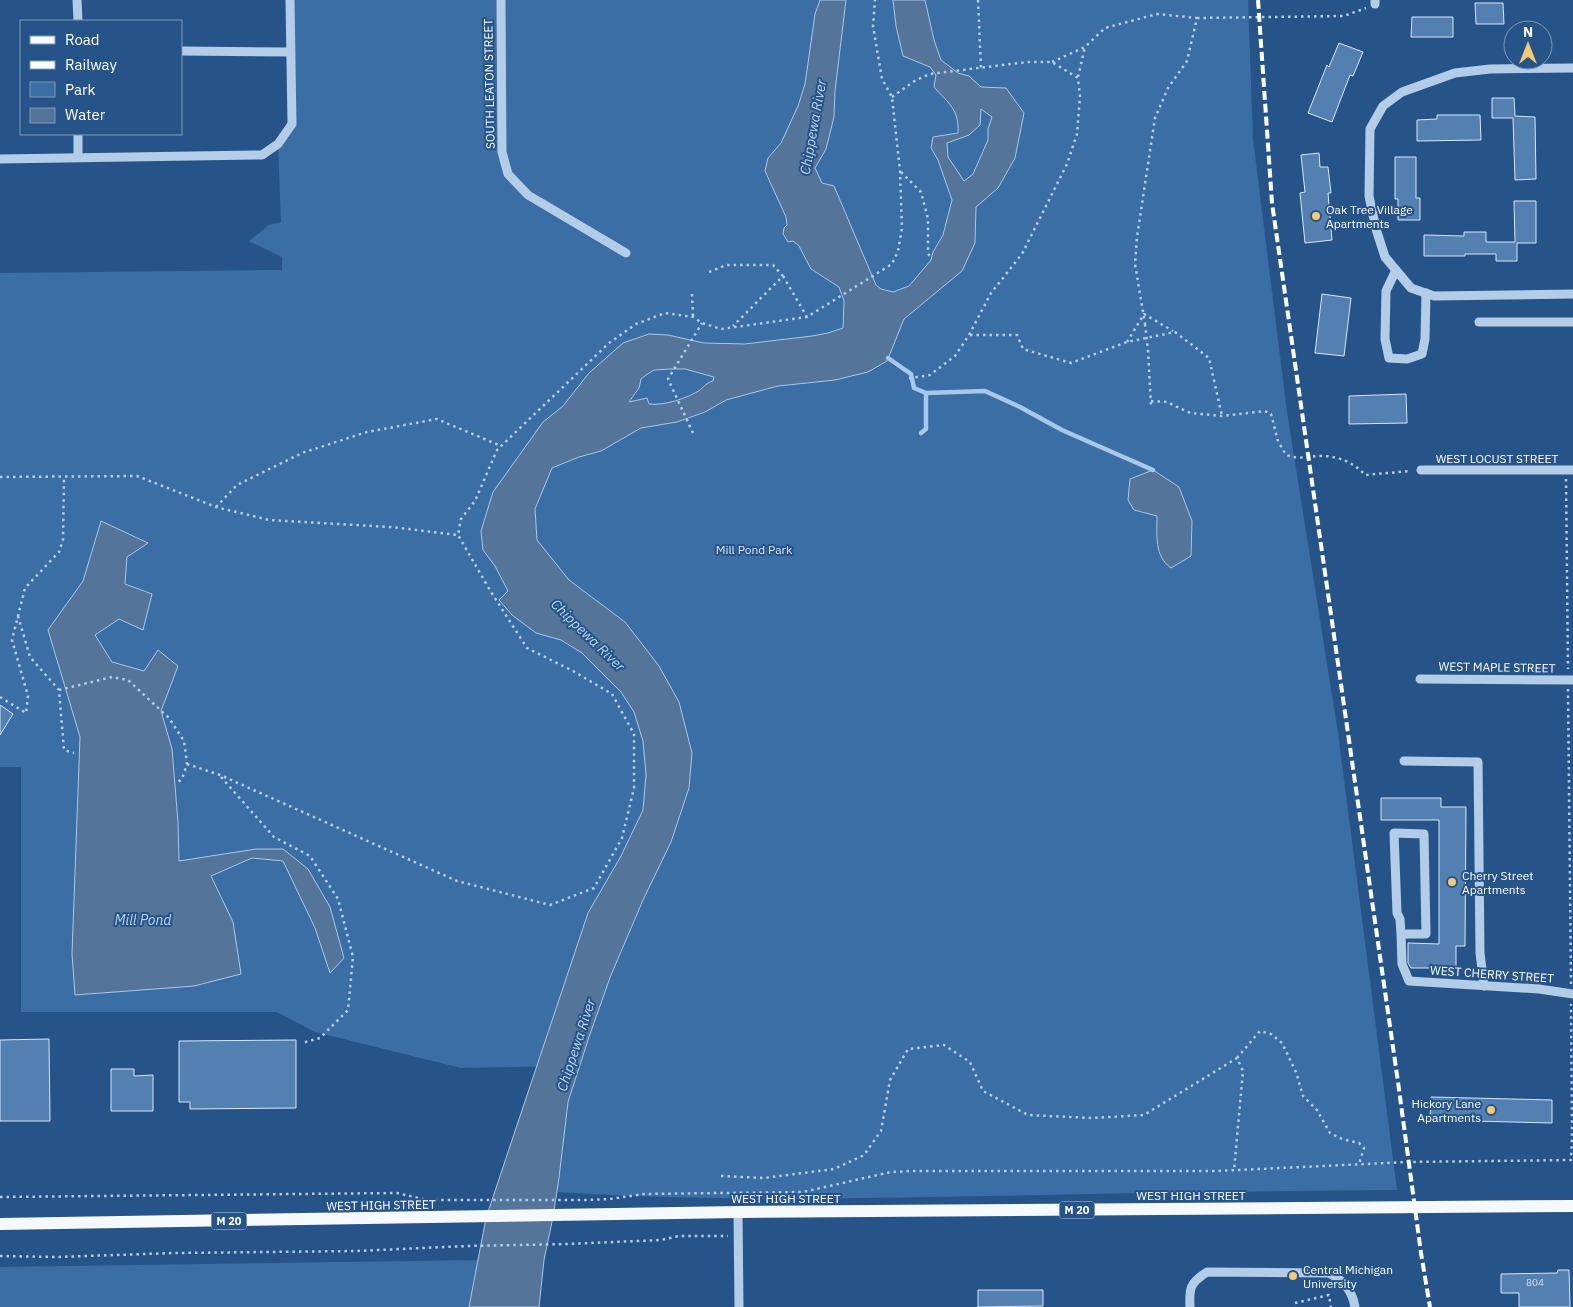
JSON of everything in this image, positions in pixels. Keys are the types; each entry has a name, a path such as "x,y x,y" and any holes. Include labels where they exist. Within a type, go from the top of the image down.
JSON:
{"main road":[{"name":"WEST HIGH STREET","path":"0,1224 738,1212 1573,1206"}],"street":[{"path":"77,0 78,20"},
{"path":"0,159 262,155 278,144 292,124 290,0"},
{"name":"SOUTH LEATON STREET","path":"501,0 502,152 508,174 528,195 626,253"},
{"path":"182,51 290,52"},
{"path":"1573,68 1490,69 1455,73 1402,92 1383,106 1370,129 1369,196 1376,229 1385,257 1411,288 1434,296 1573,294"},
{"path":"78,135 78,157"},
{"path":"1396,270 1386,291 1385,339 1389,358 1408,359 1422,354 1425,339 1426,293"},
{"path":"1478,322 1573,322"},
{"name":"WEST LOCUST STREET","path":"1422,470 1569,470"},
{"name":"WEST MAPLE STREET","path":"1420,679 1570,680"},
{"path":"1404,761 1478,762 1480,954 1484,986"},
{"path":"1394,833 1424,834 1426,934 1401,934 1400,919 1397,913 1394,833"},
{"name":"WEST CHERRY STREET","path":"1401,934 1402,964 1409,981 1539,989 1572,994"},
{"path":"738,1212 738,1307"},
{"path":"1190,1307 1189,1290 1198,1278 1207,1272 1226,1272 1329,1273 1339,1278 1349,1288 1355,1307"}],"path":[{"path":"188,764 220,775 458,881 550,905 594,888 622,838 634,788 634,734 612,694 573,671 526,648 458,535 461,519 475,501 496,450 609,343 636,324 665,313 693,317 702,323 721,329 807,317 892,264 898,251 902,228 900,171 892,97 882,79 874,26 875,0"},
{"path":"978,0 981,68"},
{"path":"892,97 916,80 930,74 1027,62 1052,62 1085,47 1105,28 1157,14 1197,18 1344,16 1375,2"},
{"path":"1152,405 1144,314 1135,264 1137,237 1155,118 1168,88 1187,61 1197,18"},
{"path":"905,379 930,374 955,356 969,335 991,293 1022,254 1067,164 1077,134 1080,96 1078,78 1085,47"},
{"path":"1052,62 1078,78"},
{"path":"900,171 921,192 928,218 928,253 931,260"},
{"path":"709,272 726,265 773,265 783,276 807,317"},
{"path":"733,326 783,276"},
{"path":"692,294 693,317"},
{"path":"1144,314 1175,332 1209,358 1222,416"},
{"path":"1127,342 1144,314"},
{"path":"693,433 668,379 702,323"},
{"path":"969,335 1017,335 1023,349 1071,363 1127,342 1175,332"},
{"path":"1151,401 1167,402 1190,413 1222,416 1265,411 1271,414 1278,441 1286,455 1297,459 1322,456 1342,459 1359,468 1365,475 1422,470"},
{"path":"216,507 237,485 302,453 367,432 436,419 501,446"},
{"path":"0,1197 397,1193 427,1200 578,1200 610,1199 644,1194 803,1192 891,1172 910,1171 1234,1170 1408,1162 1571,1160 1569,470"},
{"path":"0,697 26,713 28,696 12,640 25,588 59,552 63,540 64,476"},
{"path":"0,477 138,476 216,507 269,520 382,526 458,535"},
{"path":"18,614 30,657 59,690 64,750 74,753"},
{"path":"59,690 112,677 128,680 169,718 184,741 188,764 182,779 178,782"},
{"path":"220,775 274,837 310,856 338,898 354,957 348,1010 320,1038 302,1043"},
{"path":"721,1176 764,1178 814,1172 834,1169 864,1155 881,1131 890,1080 908,1050 944,1045 970,1062 983,1092 1028,1115 1092,1118 1144,1115 1237,1058 1260,1031 1272,1034 1282,1043 1296,1072 1303,1096 1317,1110 1330,1133 1342,1139 1359,1143 1364,1148 1359,1164"},
{"path":"1234,1170 1244,1071 1237,1058"},
{"path":"0,1256 56,1257 174,1253 357,1251 661,1240 678,1236 719,1237"},
{"path":"1294,1303 1329,1295 1332,1307"}],"green space":[{"name":"Mill Pond Park","path":"291,0 1248,0 1253,139 1287,412 1338,733 1397,1190 722,1198 657,1197 529,1190 569,1066 461,1068 315,1032 277,1012 21,1012 21,767 0,767 0,273 282,270 282,257 249,241 269,225 281,222 278,144 292,124"},
{"path":"479,1260 469,1307 0,1307 0,1267"}],"water":[{"name":"Chippewa River","path":"820,0 846,0 835,91 834,117 826,149 815,168 822,183 834,186 876,285 881,289 893,292 909,286 931,260 933,252 943,235 952,200 938,160 931,148 933,137 958,133 955,112 934,87 936,75 930,67 903,56 896,26 893,0 925,0 934,40 941,60 958,73 969,76 981,87 1006,88 1024,113 1015,158 998,188 976,207 975,243 962,271 904,319 887,361 868,372 835,380 778,386 726,400 705,412 677,422 641,428 601,451 579,457 552,468 535,509 537,540 569,580 625,622 659,666 679,702 692,753 689,788 671,842 643,900 611,975 568,1102 559,1178 544,1260 539,1307 469,1307 486,1218 588,913 621,856 643,810 646,775 643,741 634,712 621,692 582,653 561,640 536,633 512,615 499,600 508,591 495,566 483,550 481,531 493,492 543,422 563,406 589,373 623,343 649,334 668,335 704,343 745,344 812,336 843,328 844,301 839,287 811,269 799,246 793,241 788,242 783,234 784,228 787,225 786,217 765,171 768,158 781,143 798,106 805,84 815,14","holes":["981,109 992,117 988,129 988,140 973,174 964,181 948,157 947,143 969,135 980,125","685,369 714,377 713,381 700,390 676,401 649,404 647,398 629,402 639,388 641,379 654,370"]},
{"path":"1153,470 1179,487 1192,521 1191,556 1171,568 1159,551 1157,516 1134,510 1128,500 1130,479"},
{"name":"Mill Pond","path":"101,521 148,543 127,557 125,584 152,594 143,630 119,619 95,635 112,662 144,671 158,650 178,666 161,711 172,749 179,861 256,849 283,849 308,869 330,907 344,958 330,973 315,928 283,861 252,858 211,876 233,922 241,974 194,986 75,995 72,954 80,737 48,630 83,581"}],"building":[{"path":"1475,3 1503,3 1503,24 1476,24"},
{"path":"1412,17 1453,17 1453,37 1411,37"},
{"path":"1339,43 1363,52 1353,76 1350,75 1332,122 1308,113 1327,65 1329,67"},
{"path":"1492,98 1514,98 1515,116 1535,117 1536,179 1515,180 1513,118 1492,118"},
{"path":"1437,115 1480,115 1481,140 1417,141 1417,120 1437,119"},
{"name":"Oak Tree Village Apartments","path":"1319,153 1320,167 1328,167 1331,193 1328,193 1332,240 1305,243 1300,193 1305,192 1301,155"},
{"name":"Oak Tree Village Apartments","path":"1395,157 1416,157 1416,198 1420,198 1420,220 1398,220 1398,199 1395,199"},
{"path":"1514,201 1536,201 1536,243 1517,243 1517,261 1496,261 1496,254 1424,256 1424,235 1464,236 1464,232 1486,232 1486,242 1515,242"},
{"path":"1322,294 1351,298 1344,356 1315,353"},
{"path":"1406,394 1407,423 1349,424 1349,396"},
{"path":"0,705 13,714 0,735"},
{"name":"Cherry Street Apartments","path":"1381,798 1441,798 1441,807 1466,807 1465,946 1456,946 1456,968 1411,968 1408,963 1408,943 1439,944 1439,820 1381,820"},
{"path":"49,1039 50,1121 0,1121 0,1040"},
{"path":"296,1040 296,1108 190,1109 190,1102 179,1102 179,1041"},
{"path":"111,1069 134,1069 134,1076 153,1075 153,1111 111,1111"},
{"name":"Hickory Lane Apartments","path":"1431,1097 1552,1100 1552,1123 1430,1120"},
{"path":"1558,1270 1569,1270 1570,1307 1519,1307 1519,1293 1501,1293 1501,1274 1557,1273"},
{"path":"978,1290 1043,1290 1043,1306 978,1307"}],"waterway":[{"path":"888,358 911,374 914,388 926,393 926,429 921,433"},
{"path":"926,393 985,391 1020,407 1062,430 1153,470"}],"railway":[{"path":"1258,0 1272,203 1430,1307"}],"place":[{"name":"Oak Tree Village Apartments","path":"1316,216"},
{"name":"Cherry Street Apartments","path":"1452,882"},
{"name":"Hickory Lane Apartments","path":"1491,1110"},
{"name":"Central Michigan University","path":"1293,1276"}]}
